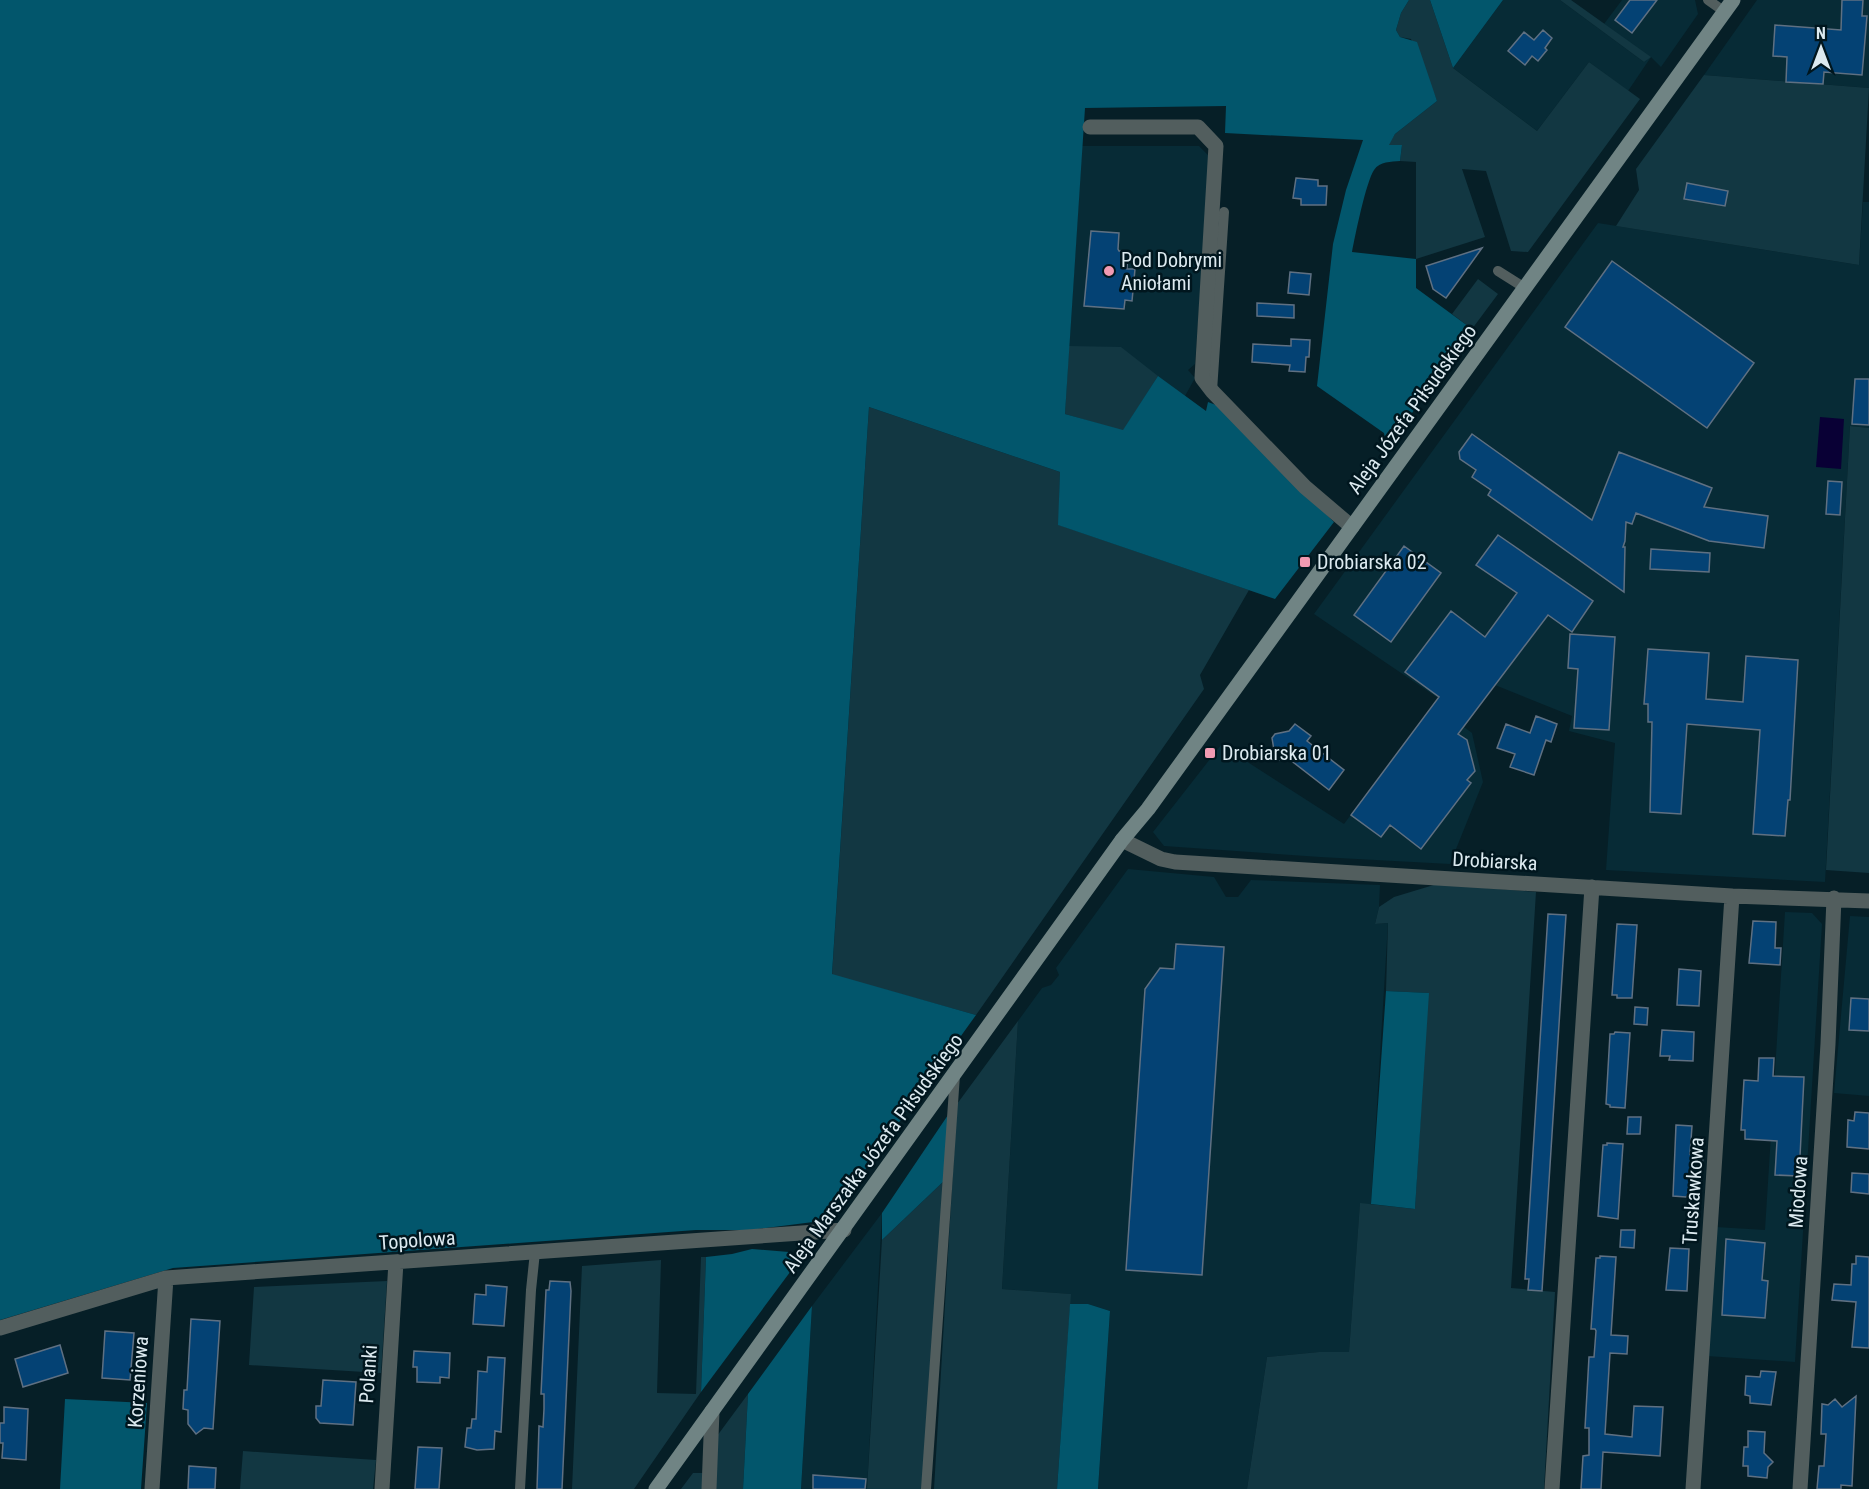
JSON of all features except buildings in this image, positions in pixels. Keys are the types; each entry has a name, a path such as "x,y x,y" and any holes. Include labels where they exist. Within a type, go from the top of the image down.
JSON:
{"main road":[{"name":"Aleja Józefa Piłsudskiego","path":"1122,840 1148,809 1729,6"},
{"name":"Aleja Marszałka Józefa Piłsudskiego","path":"656,1489 1122,840"}],"street":[{"path":"1090,127 1198,127 1216,146 1202,378 1212,392 1305,487 1352,527"},
{"name":"Drobiarska","path":"1122,840 1161,859 1175,862 1732,896 1869,901"},
{"path":"1552,1489 1592,887"},
{"name":"Truskawkowa","path":"1693,1489 1732,896"},
{"name":"Miodowa","path":"1800,1489 1828,1044 1834,898"},
{"name":"Topolowa","path":"0,1328 166,1278 843,1230"},
{"name":"Polanki","path":"382,1489 396,1262"},
{"name":"Korzeniowa","path":"152,1489 166,1278"},
{"path":"709,1489 712,1411"}],"lane":[{"path":"1708,0 1729,6"},
{"path":"1212,392 1224,212"},
{"path":"1498,272 1525,288"},
{"path":"926,1489 955,1075"},
{"path":"520,1489 530,1302 535,1252"}],"shaded area":[{"path":"0,0 1409,0 1401,13 1396,30 1400,37 1417,42 1437,101 1395,134 1389,145 1402,145 1400,161 1382,163 1374,170 1364,197 1352,252 1416,259 1416,288 1472,329 1387,448 1384,433 1317,386 1333,244 1346,190 1363,140 1225,133 1226,106 1085,108 1065,414 1123,430 1158,376 1206,411 1208,402 1216,405 1334,522 1275,599 1058,525 1060,472 869,407 832,974 976,1015 829,1220 750,1230 696,1230 173,1268 0,1320"},
{"path":"1409,0 1430,0 1453,68 1537,131 1589,62 1640,99 1528,252 1511,251 1486,171 1462,169 1485,237 1416,259 1416,162 1400,161 1402,145 1388,145 1395,134 1437,101 1411,39 1400,37 1396,30 1401,13"},
{"path":"1430,0 1503,0 1453,68"},
{"path":"1503,0 1560,0 1644,62 1650,57 1604,24 1622,0 1695,0 1698,14 1661,67 1651,57 1628,91 1589,62 1537,131 1453,68"},
{"path":"1560,0 1571,0 1651,57 1644,62"},
{"path":"1757,0 1869,0 1869,88 1704,75"},
{"path":"1704,75 1869,88 1859,265 1616,226 1639,190 1636,169"},
{"path":"1082,146 1199,146 1210,157 1195,364 1188,370 1195,378 1185,396 1207,412 1065,414"},
{"path":"1863,202 1869,202 1869,428 1850,426 1825,882 1606,870 1615,743 1569,731 1572,716 1495,685 1464,727 1472,733 1483,782 1450,864 1164,846 1153,832 1221,745 1344,824 1438,698 1314,614 1598,223 1859,265"},
{"path":"1478,279 1498,294 1472,329 1452,314"},
{"path":"1069,346 1121,347 1158,376 1123,431 1065,414"},
{"path":"869,407 1060,472 1059,525 1249,590 1200,675 1204,689 976,1015 832,975"},
{"path":"1820,417 1844,419 1841,469 1816,467"},
{"path":"1850,426 1869,428 1869,873 1826,870"},
{"path":"1128,869 1214,877 1226,897 1238,897 1251,880 1380,885 1379,907 1375,924 1388,923 1371,1204 1360,1204 1349,1352 1319,1352 1267,1357 1247,1489 1098,1489 1110,1311 1088,1304 1070,1304 1070,1294 1002,1289 1018,1021 1042,988 1051,985 1059,975 1056,968"},
{"path":"1437,884 1536,892 1511,1288 1555,1292 1544,1489 1247,1489 1267,1357 1319,1352 1349,1352 1360,1203 1415,1209 1428,993 1386,991 1388,923 1375,924 1379,907 1394,897"},
{"path":"1785,912 1812,913 1822,924 1795,1362 1707,1356 1716,1227 1765,1230"},
{"path":"1850,916 1869,917 1869,1096 1834,1093"},
{"path":"1386,991 1429,993 1415,1209 1371,1204"},
{"path":"1018,1021 1002,1289 1071,1294 1057,1489 934,1489 957,1104"},
{"path":"948,1115 945,1180 882,1240 882,1213"},
{"path":"945,1180 923,1489 867,1489 882,1240"},
{"path":"882,1213 867,1489 801,1489 812,1306"},
{"path":"752,1249 789,1252 799,1260 701,1392 706,1257"},
{"path":"701,1257 706,1257 701,1392 634,1489 572,1489 582,1266 661,1260 657,1393 696,1394"},
{"path":"387,1281 381,1373 249,1365 254,1287"},
{"path":"1070,1304 1088,1304 1110,1311 1098,1489 1057,1489"},
{"path":"812,1306 801,1489 743,1489 748,1394"},
{"path":"748,1394 743,1489 714,1489 717,1436"},
{"path":"65,1399 147,1403 141,1489 60,1489"},
{"path":"243,1451 376,1460 373,1489 240,1489"},
{"path":"693,1473 703,1473 702,1489 681,1489"}],"place":[{"name":"Pod Dobrymi Aniołami","path":"1109,271"},
{"name":"Drobiarska 02","path":"1305,562"},
{"name":"Drobiarska 01","path":"1210,753"}]}
